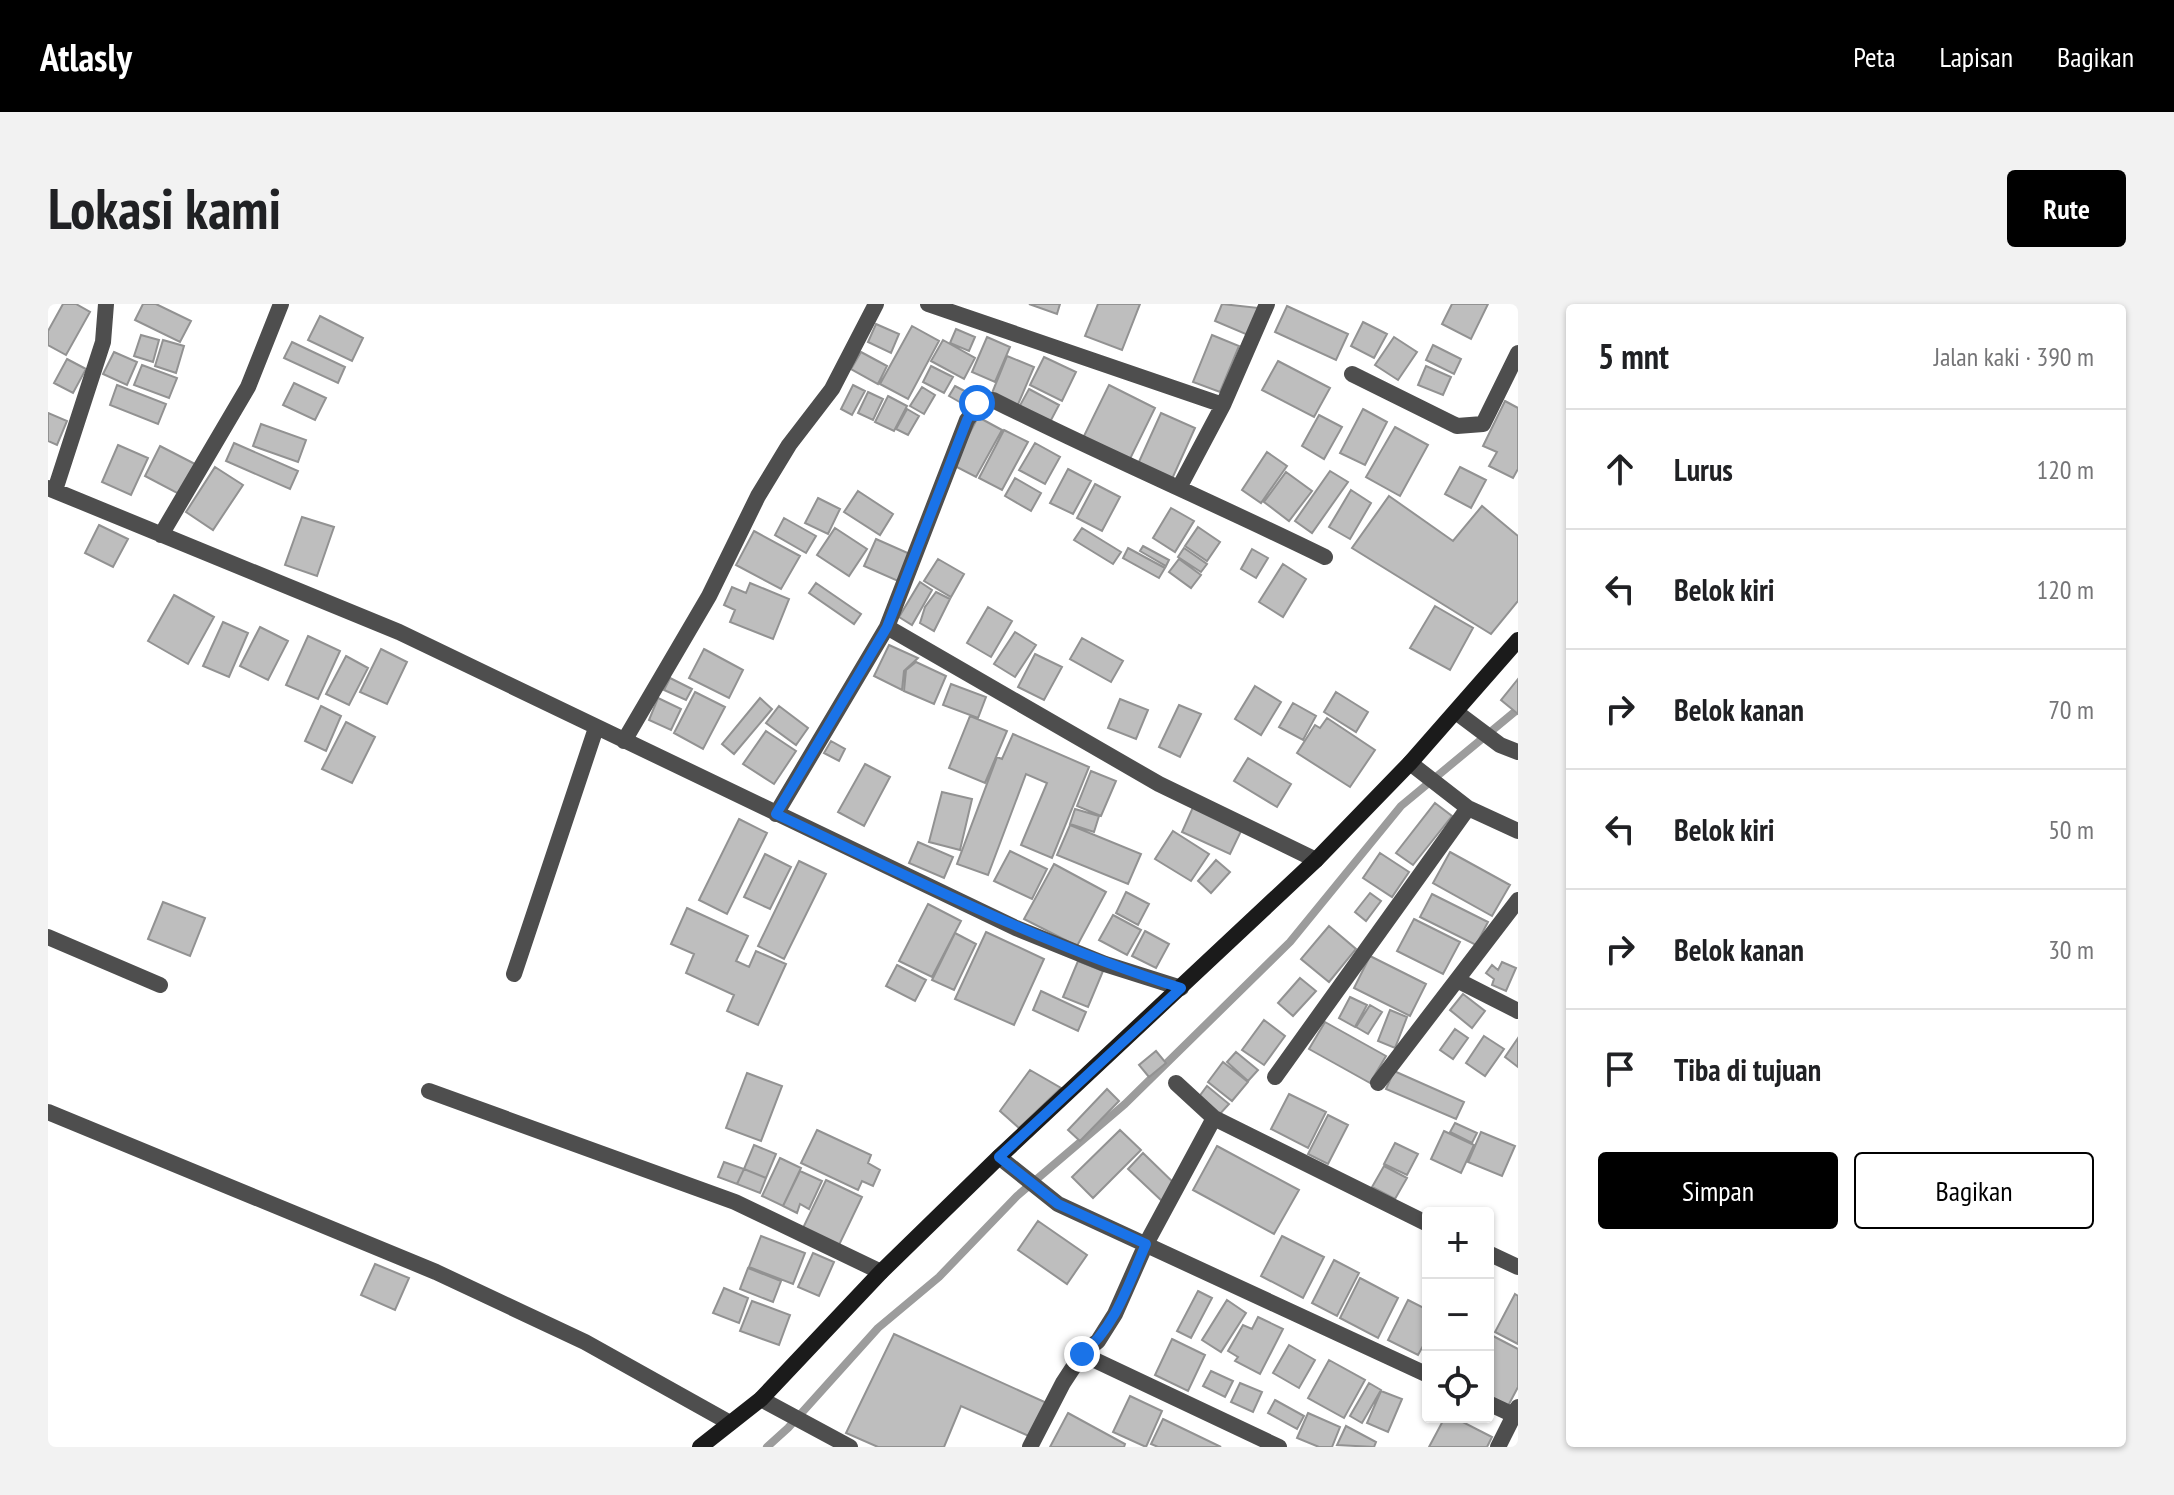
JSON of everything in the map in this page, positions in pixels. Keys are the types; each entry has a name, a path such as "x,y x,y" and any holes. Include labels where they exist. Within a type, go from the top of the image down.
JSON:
{"main road":[{"path":"700,1447 761,1399 881,1272 999,1157 1316,860 1410,763 1518,640"}],"street":[{"path":"106,304 103,342 52,489 399,632 535,694 596,728 1016,928 1105,964 1181,988"},
{"path":"161,535 248,387 281,304"},
{"path":"624,741 709,596 758,496 789,445 832,389 876,304"},
{"path":"928,304 980,319 1223,405"},
{"path":"1180,486 1223,405 1267,304"},
{"path":"1352,374 1457,426 1473,427 1483,424 1518,353"},
{"path":"776,814 887,627 967,420 983,400 993,400 1117,462 1180,486 1325,557"},
{"path":"887,627 1159,784 1316,860"},
{"path":"1456,712 1500,745 1518,752"},
{"path":"514,974 596,728"},
{"path":"1410,763 1468,808 1518,831"},
{"path":"1275,1077 1468,808"},
{"path":"1378,1083 1518,900"},
{"path":"48,937 160,985"},
{"path":"1457,980 1518,1011"},
{"path":"1176,1083 1214,1118 1422,1221"},
{"path":"429,1091 735,1202 881,1272"},
{"path":"48,1112 360,1238 449,1278 585,1342 730,1423"},
{"path":"1030,1447 1063,1383 1082,1354 1098,1341 1115,1314 1146,1244 1214,1118"},
{"path":"999,1157 1058,1204 1422,1372"},
{"path":"1494,1256 1518,1267"},
{"path":"1082,1354 1279,1447"},
{"path":"761,1399 805,1426 850,1447"},
{"path":"1494,1405 1517,1413 1498,1447"}],"building":[{"path":"63,304 76,304 90,312 66,355 48,345 48,331"},
{"path":"143,304 156,304 191,321 180,342 135,320"},
{"path":"1029,304 1060,304 1057,314"},
{"path":"1098,304 1140,304 1122,350 1085,336"},
{"path":"1222,304 1259,308 1248,335 1215,321"},
{"path":"1452,304 1488,304 1471,339 1442,324"},
{"path":"1287,306 1348,334 1336,360 1275,332"},
{"path":"320,316 363,338 352,361 308,340"},
{"path":"1363,322 1387,334 1374,358 1351,346"},
{"path":"876,324 899,334 891,353 868,342"},
{"path":"912,326 939,341 908,399 880,384"},
{"path":"956,329 975,337 969,351 950,343"},
{"path":"141,335 159,340 153,362 134,356"},
{"path":"1212,335 1239,346 1220,392 1193,382"},
{"path":"987,337 1010,347 995,382 972,372"},
{"path":"1394,337 1417,352 1398,380 1375,365"},
{"path":"163,340 184,346 176,373 155,366"},
{"path":"943,340 975,358 964,379 931,361"},
{"path":"292,342 345,367 338,383 284,358"},
{"path":"1433,345 1461,359 1454,374 1426,360"},
{"path":"114,352 137,362 127,385 103,374"},
{"path":"861,352 887,366 878,384 851,369"},
{"path":"1007,356 1034,367 1016,409 990,398"},
{"path":"1044,357 1076,372 1062,401 1030,385"},
{"path":"67,359 86,369 73,393 54,383"},
{"path":"1278,361 1330,388 1314,417 1262,390"},
{"path":"142,365 177,378 169,398 134,385"},
{"path":"931,366 953,377 944,393 923,382"},
{"path":"1426,366 1451,377 1443,395 1418,385"},
{"path":"294,383 326,398 315,420 283,405"},
{"path":"117,385 166,404 158,424 110,405"},
{"path":"853,385 865,391 852,415 841,409"},
{"path":"1109,385 1155,408 1128,463 1082,440"},
{"path":"955,386 978,398 972,409 949,396"},
{"path":"922,387 935,395 924,414 910,406"},
{"path":"1029,389 1059,405 1049,424 1018,409"},
{"path":"868,392 883,399 873,420 858,413"},
{"path":"888,396 907,406 894,431 875,422"},
{"path":"1505,401 1518,408 1518,469 1513,478 1489,466 1497,452 1483,446"},
{"path":"907,409 919,416 908,435 896,429"},
{"path":"1363,409 1387,422 1365,465 1340,453"},
{"path":"48,413 67,421 57,445 48,441"},
{"path":"1161,413 1195,428 1172,479 1138,464"},
{"path":"1319,415 1342,427 1324,459 1302,446"},
{"path":"978,417 1002,430 976,477 953,465"},
{"path":"261,424 306,440 298,462 253,446"},
{"path":"1395,427 1428,445 1400,496 1366,477"},
{"path":"1004,430 1028,442 1002,490 979,478"},
{"path":"234,443 298,471 290,489 226,461"},
{"path":"1035,443 1060,457 1045,484 1019,470"},
{"path":"118,445 148,458 131,495 102,482"},
{"path":"160,446 195,464 179,494 145,476"},
{"path":"1267,452 1287,466 1261,503 1242,490"},
{"path":"215,467 243,485 213,530 186,512"},
{"path":"1460,467 1486,480 1471,508 1445,494"},
{"path":"1068,469 1091,481 1073,514 1050,503"},
{"path":"1330,471 1348,482 1312,533 1295,521"},
{"path":"1286,472 1312,491 1289,521 1264,502"},
{"path":"1015,478 1041,493 1031,511 1005,496"},
{"path":"1095,484 1120,497 1102,531 1077,518"},
{"path":"1351,490 1371,503 1350,539 1329,527"},
{"path":"858,491 893,514 880,535 844,512"},
{"path":"1389,496 1453,541 1482,506 1518,536 1518,601 1491,634 1352,548"},
{"path":"818,498 840,509 828,534 805,523"},
{"path":"1171,508 1194,521 1175,552 1153,538"},
{"path":"302,517 334,527 317,576 285,565"},
{"path":"784,518 816,536 806,553 775,535"},
{"path":"99,525 128,539 113,567 85,553"},
{"path":"1198,527 1220,542 1207,561 1185,546"},
{"path":"835,528 867,549 849,576 817,555"},
{"path":"1082,528 1121,552 1113,564 1074,540"},
{"path":"754,531 800,556 781,589 736,565"},
{"path":"876,539 910,554 898,581 864,566"},
{"path":"1143,546 1169,560 1166,566 1140,551"},
{"path":"1128,548 1165,568 1159,578 1123,558"},
{"path":"1184,548 1207,564 1201,572 1178,557"},
{"path":"1252,549 1268,558 1256,578 1241,569"},
{"path":"938,559 964,574 951,597 924,581"},
{"path":"1179,559 1201,575 1191,588 1169,572"},
{"path":"1283,564 1306,579 1283,617 1259,602"},
{"path":"920,582 932,590 912,625 899,617"},
{"path":"750,583 789,599 773,639 730,622 735,610 724,605 732,587 746,593"},
{"path":"816,583 861,614 854,624 809,593"},
{"path":"936,592 950,599 934,631 920,623 925,607"},
{"path":"174,595 214,617 188,664 148,641"},
{"path":"1435,606 1473,628 1450,670 1410,648"},
{"path":"988,607 1012,621 991,657 967,643"},
{"path":"223,622 248,633 229,677 203,666"},
{"path":"260,627 288,641 268,680 240,666"},
{"path":"1015,632 1036,645 1015,677 994,664"},
{"path":"308,636 340,651 318,699 286,685"},
{"path":"1082,638 1123,661 1111,682 1070,659"},
{"path":"889,645 918,658 904,671 902,690 874,676"},
{"path":"381,649 407,662 387,704 360,692"},
{"path":"704,649 743,670 729,698 689,678"},
{"path":"1035,654 1062,667 1044,700 1018,687"},
{"path":"346,656 368,668 349,705 326,694"},
{"path":"916,662 946,676 934,704 904,691 906,670"},
{"path":"670,678 692,689 686,700 664,690"},
{"path":"1518,679 1518,714 1501,700"},
{"path":"951,684 986,697 978,718 943,705"},
{"path":"1255,686 1281,702 1261,735 1235,719"},
{"path":"695,692 725,707 703,749 674,733"},
{"path":"1336,692 1368,712 1356,732 1324,712"},
{"path":"658,698 681,709 671,730 649,720"},
{"path":"760,698 772,709 734,754 722,744"},
{"path":"1120,699 1148,710 1136,739 1108,728"},
{"path":"1293,703 1316,716 1303,740 1279,727"},
{"path":"1179,705 1201,714 1180,757 1159,747"},
{"path":"321,706 341,716 326,751 305,741"},
{"path":"779,706 808,728 796,745 766,723"},
{"path":"970,716 1007,731 985,783 949,768"},
{"path":"1327,718 1375,750 1350,787 1297,753 1315,725 1320,728"},
{"path":"346,722 375,737 352,783 322,769"},
{"path":"766,731 796,751 774,784 743,764"},
{"path":"1013,734 1089,767 1052,858 1021,845 1047,783 1026,774 988,875 957,864 997,757 1002,759"},
{"path":"831,741 845,749 839,761 824,753"},
{"path":"1248,758 1291,784 1277,807 1234,781"},
{"path":"865,764 890,777 864,826 838,812"},
{"path":"1091,771 1116,781 1101,816 1077,806"},
{"path":"942,792 972,799 960,850 929,842"},
{"path":"1435,803 1452,816 1413,865 1396,853"},
{"path":"1194,805 1243,827 1230,854 1182,832"},
{"path":"1075,809 1099,816 1094,832 1070,824"},
{"path":"739,819 767,833 727,914 699,900"},
{"path":"1070,825 1141,854 1128,884 1057,855"},
{"path":"1173,831 1209,854 1191,881 1155,859"},
{"path":"918,842 953,857 944,878 909,863"},
{"path":"1010,851 1047,869 1032,899 994,881"},
{"path":"1450,852 1510,885 1492,916 1433,883"},
{"path":"1380,853 1409,872 1392,897 1363,878"},
{"path":"765,854 791,867 770,909 744,897"},
{"path":"1216,860 1230,872 1211,893 1198,881"},
{"path":"799,861 826,874 784,959 758,946"},
{"path":"1054,864 1106,892 1077,946 1024,919"},
{"path":"1126,892 1149,904 1138,925 1116,913"},
{"path":"1370,893 1381,901 1366,921 1355,912"},
{"path":"1432,894 1488,922 1476,945 1420,917"},
{"path":"163,902 205,918 190,956 148,939"},
{"path":"928,904 961,921 932,977 899,961"},
{"path":"687,908 748,936 736,961 749,967 756,951 786,964 758,1025 727,1011 734,995 686,973 694,954 671,944"},
{"path":"1113,915 1141,930 1127,955 1099,940"},
{"path":"1414,919 1460,942 1443,974 1397,951"},
{"path":"1329,926 1356,949 1329,982 1301,959"},
{"path":"1145,931 1169,944 1156,968 1132,956"},
{"path":"986,932 1044,959 1014,1025 955,999"},
{"path":"955,933 976,944 954,990 932,980"},
{"path":"1370,956 1426,984 1410,1016 1354,988"},
{"path":"1078,961 1103,971 1088,1007 1063,997"},
{"path":"1502,962 1516,968 1506,991 1492,985 1494,979 1486,973 1492,965 1498,970"},
{"path":"897,965 926,980 915,1001 886,986"},
{"path":"1300,978 1316,991 1293,1016 1278,1003"},
{"path":"1041,991 1086,1012 1078,1031 1033,1010"},
{"path":"1463,994 1485,1011 1472,1028 1450,1010"},
{"path":"1350,997 1367,1005 1355,1027 1339,1018"},
{"path":"1370,1005 1382,1012 1368,1034 1356,1027"},
{"path":"1390,1010 1407,1017 1395,1048 1378,1041"},
{"path":"1264,1020 1285,1036 1264,1065 1242,1050"},
{"path":"1325,1022 1386,1056 1370,1083 1309,1049"},
{"path":"1455,1029 1468,1038 1453,1059 1440,1050"},
{"path":"1484,1036 1504,1049 1485,1076 1466,1063"},
{"path":"1518,1038 1518,1067 1505,1057"},
{"path":"1156,1051 1166,1063 1149,1077 1139,1065"},
{"path":"1236,1052 1258,1070 1248,1081 1227,1062"},
{"path":"1223,1062 1248,1082 1232,1101 1208,1082"},
{"path":"1030,1070 1061,1088 1019,1128 1000,1111"},
{"path":"1394,1071 1464,1102 1456,1119 1386,1089"},
{"path":"747,1073 782,1086 761,1141 726,1128"},
{"path":"1207,1086 1229,1104 1219,1115 1198,1098"},
{"path":"1107,1089 1119,1101 1080,1141 1068,1130"},
{"path":"1289,1094 1326,1112 1308,1148 1271,1129"},
{"path":"1328,1115 1348,1125 1328,1164 1308,1154"},
{"path":"1455,1123 1477,1133 1472,1143 1450,1132"},
{"path":"817,1130 871,1155 868,1163 880,1170 873,1186 862,1181 858,1190 801,1163"},
{"path":"1120,1130 1141,1150 1093,1198 1072,1177"},
{"path":"1444,1131 1474,1145 1461,1173 1431,1159"},
{"path":"1481,1132 1515,1146 1502,1176 1468,1162"},
{"path":"1395,1143 1418,1154 1407,1175 1384,1164"},
{"path":"754,1145 776,1154 766,1178 744,1169"},
{"path":"1217,1146 1299,1190 1274,1234 1193,1190"},
{"path":"1143,1153 1176,1185 1162,1201 1128,1169"},
{"path":"780,1158 801,1168 783,1206 762,1196"},
{"path":"724,1162 744,1169 737,1184 718,1177"},
{"path":"1384,1166 1407,1178 1395,1199 1372,1187"},
{"path":"744,1169 766,1178 760,1193 737,1184"},
{"path":"800,1171 822,1181 809,1209 800,1204 797,1213 783,1206"},
{"path":"826,1180 862,1197 839,1245 803,1228"},
{"path":"1038,1221 1087,1255 1067,1284 1018,1250"},
{"path":"761,1236 805,1253 793,1284 749,1267"},
{"path":"1282,1236 1324,1257 1303,1298 1261,1276"},
{"path":"813,1253 834,1262 819,1296 798,1287"},
{"path":"1334,1260 1359,1273 1337,1316 1312,1303"},
{"path":"375,1264 409,1278 395,1310 361,1295"},
{"path":"748,1268 781,1281 773,1302 740,1289"},
{"path":"1360,1278 1398,1298 1378,1338 1340,1318"},
{"path":"724,1288 748,1298 739,1323 713,1313"},
{"path":"1198,1291 1212,1298 1191,1338 1177,1331"},
{"path":"1515,1294 1518,1296 1518,1344 1495,1332"},
{"path":"1227,1300 1246,1313 1221,1352 1202,1340"},
{"path":"1408,1300 1422,1307 1422,1348 1418,1355 1388,1340"},
{"path":"752,1301 790,1315 779,1345 740,1331"},
{"path":"1258,1317 1283,1329 1260,1374 1235,1361 1238,1357 1228,1351 1243,1325 1252,1329"},
{"path":"894,1334 1049,1404 1031,1437 961,1406 944,1447 878,1447 846,1433"},
{"path":"1494,1337 1518,1349 1518,1387 1508,1406 1494,1398"},
{"path":"1172,1339 1205,1355 1188,1391 1155,1375"},
{"path":"1289,1345 1315,1360 1299,1388 1273,1373"},
{"path":"1329,1360 1365,1380 1344,1418 1308,1398"},
{"path":"1211,1371 1233,1381 1225,1397 1203,1386"},
{"path":"1240,1383 1262,1392 1253,1412 1231,1402"},
{"path":"1369,1383 1381,1390 1362,1423 1350,1416"},
{"path":"1381,1391 1402,1399 1388,1432 1367,1423"},
{"path":"1130,1396 1162,1411 1146,1447 1113,1432"},
{"path":"1275,1400 1304,1416 1297,1429 1268,1413"},
{"path":"1068,1413 1125,1444 1124,1447 1050,1447"},
{"path":"1308,1413 1340,1427 1332,1447 1319,1447 1297,1438"},
{"path":"1163,1419 1221,1447 1158,1447 1151,1444"},
{"path":"1442,1423 1465,1423 1492,1437 1487,1447 1429,1447"},
{"path":"1346,1426 1376,1442 1374,1447 1337,1445"}],"waterway":[{"path":"767,1447 878,1328 939,1277 1017,1196 1125,1104 1290,942 1401,806 1518,709"}],"route":[{"path":"977,403 967,420 887,627 776,814 1016,928 1105,964 1181,988 999,1157 1058,1204 1146,1244 1115,1314 1098,1341 1082,1354"}]}
